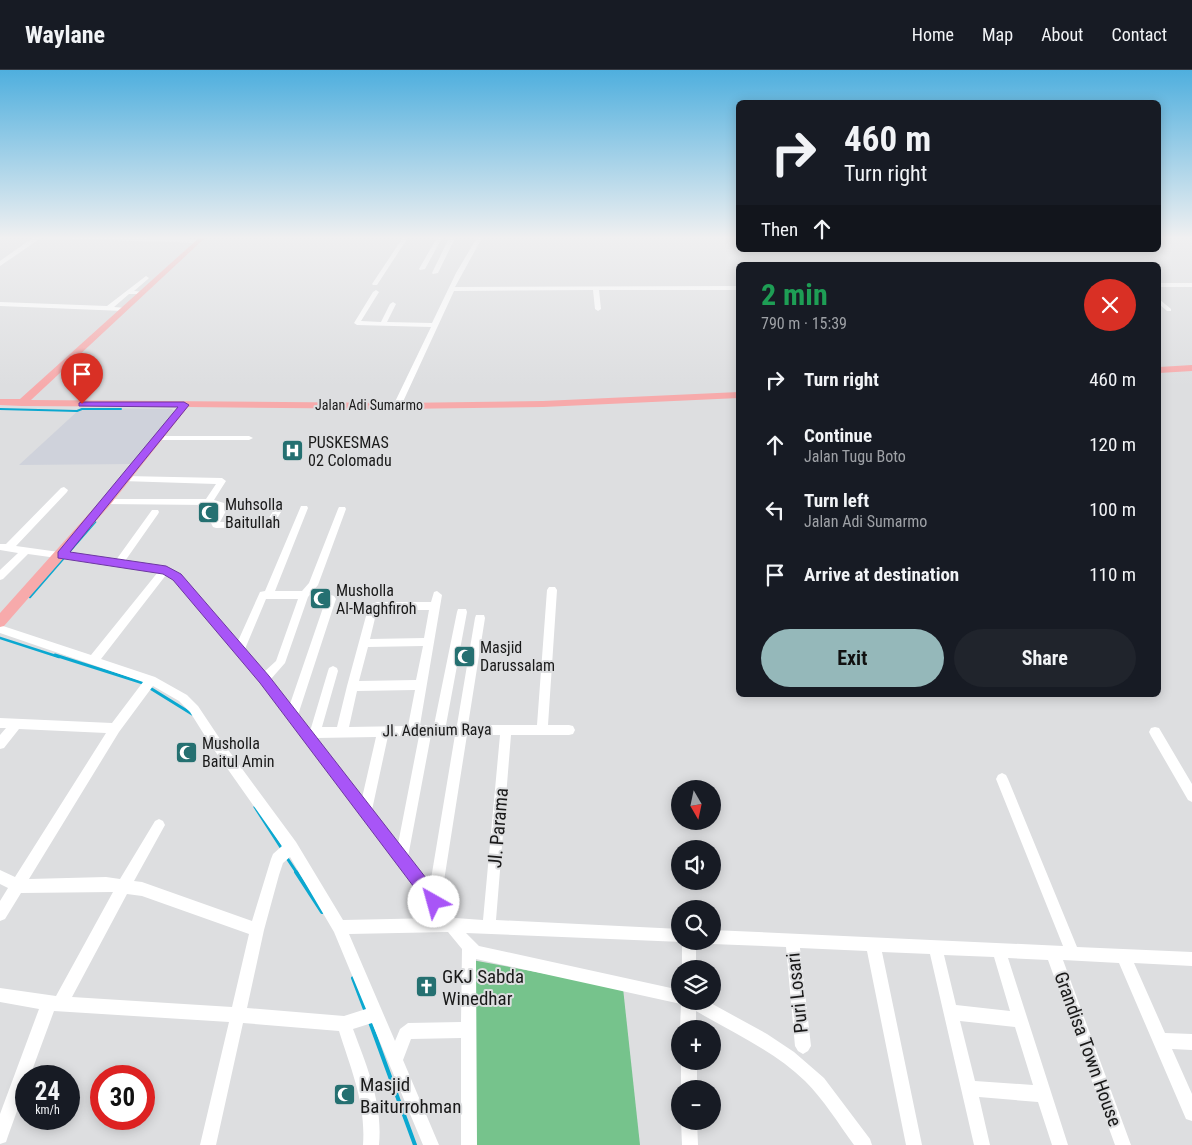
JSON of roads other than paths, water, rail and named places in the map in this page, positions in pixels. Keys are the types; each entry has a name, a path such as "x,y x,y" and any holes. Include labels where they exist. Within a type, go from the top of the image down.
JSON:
{"main road":[{"path":"22,403 149,286"},
{"path":"1161,370 1192,368"},
{"name":"Jalan Adi Sumarmo","path":"0,402 397,406 543,404 736,395"},
{"path":"1,627 66,555 109,503 184,405"}],"street":[{"path":"109,308 135,286"},
{"path":"397,406 453,286"},
{"path":"596,288 598,308"},
{"path":"452,289 736,288"},
{"path":"128,292 142,293"},
{"path":"376,292 357,323 435,325"},
{"path":"1161,303 1169,310"},
{"path":"0,304 124,309"},
{"path":"383,324 394,304"},
{"path":"158,438 249,438"},
{"path":"131,474 222,480 209,502"},
{"path":"4,548 64,490"},
{"path":"109,503 209,502 224,506 276,505 280,507 268,526 216,525 215,523 224,506"},
{"path":"240,649 262,597 270,590 304,508"},
{"path":"264,680 280,663 342,509"},
{"path":"119,563 154,512"},
{"path":"4,548 166,570 177,577 240,649 292,715 310,733 365,812 469,947 480,954 671,995"},
{"path":"0,576 26,551"},
{"path":"94,659 166,570"},
{"path":"270,590 308,591"},
{"path":"542,730 552,590"},
{"path":"413,730 437,595"},
{"path":"292,715 331,599"},
{"path":"342,732 352,686 375,607 435,606"},
{"path":"439,730 462,612"},
{"path":"434,902 480,618"},
{"path":"1,627 94,659 150,681 183,698 194,709 285,852 340,927 373,1015 395,1060 431,1145"},
{"path":"364,643 428,642"},
{"path":"310,733 333,671"},
{"path":"0,914 115,728 150,681"},
{"path":"352,686 420,685"},
{"path":"0,723 115,728"},
{"path":"0,744 17,723"},
{"name":"Jl. Adenium Raya","path":"310,733 413,730 569,730"},
{"path":"401,859 426,730"},
{"name":"Jl. Parama","path":"489,926 506,730"},
{"path":"365,812 384,731"},
{"path":"1155,732 1192,796"},
{"path":"1002,779 1073,954"},
{"path":"0,1136 55,1004 159,825"},
{"path":"208,1145 257,930 285,852"},
{"path":"0,877 18,886 124,885 142,889 257,930"},
{"path":"340,927 451,925 671,936"},
{"path":"721,937 1192,959"},
{"name":"Puri Losari","path":"792,940 803,1046"},
{"path":"873,944 914,1145"},
{"path":"469,947 469,1145"},
{"path":"934,947 982,1145"},
{"path":"1000,951 1019,1020 1060,1145"},
{"name":"Grandisa Town House","path":"1053,953 1123,1145"},
{"path":"1123,956 1192,1113"},
{"path":"0,995 55,1004 350,1022 373,1015"},
{"path":"706,1010 768,1044 801,1067 815,1080 864,1145"},
{"path":"950,1012 1019,1020"},
{"path":"350,1022 370,1105 373,1125 371,1145"},
{"path":"395,1060 404,1034 408,1031 468,1030"},
{"path":"1160,1041 1192,1042"},
{"path":"968,1088 1044,1094"},
{"path":"690,1130 690,1145"}],"waterway":[{"path":"0,409 77,411 82,409 121,409"},
{"path":"30,597 95,522"},
{"path":"0,638 59,657"},
{"path":"55,655 143,683"},
{"path":"150,688 192,714"},
{"path":"255,807 282,849"},
{"path":"287,858 297,873"},
{"path":"296,872 322,912"},
{"path":"353,978 366,1012"},
{"path":"370,1022 415,1145"}],"place":[{"name":"PUSKESMAS 02 Colomadu","path":"292,451"},
{"name":"Muhsolla Baitullah","path":"209,513"},
{"name":"Musholla Al-Maghfiroh","path":"320,599"},
{"name":"Masjid Darussalam","path":"464,656"},
{"name":"Musholla Baitul Amin","path":"186,752"},
{"name":"GKJ Sabda Winedhar","path":"426,987"},
{"name":"Masjid Baiturrohman","path":"344,1095"}]}
